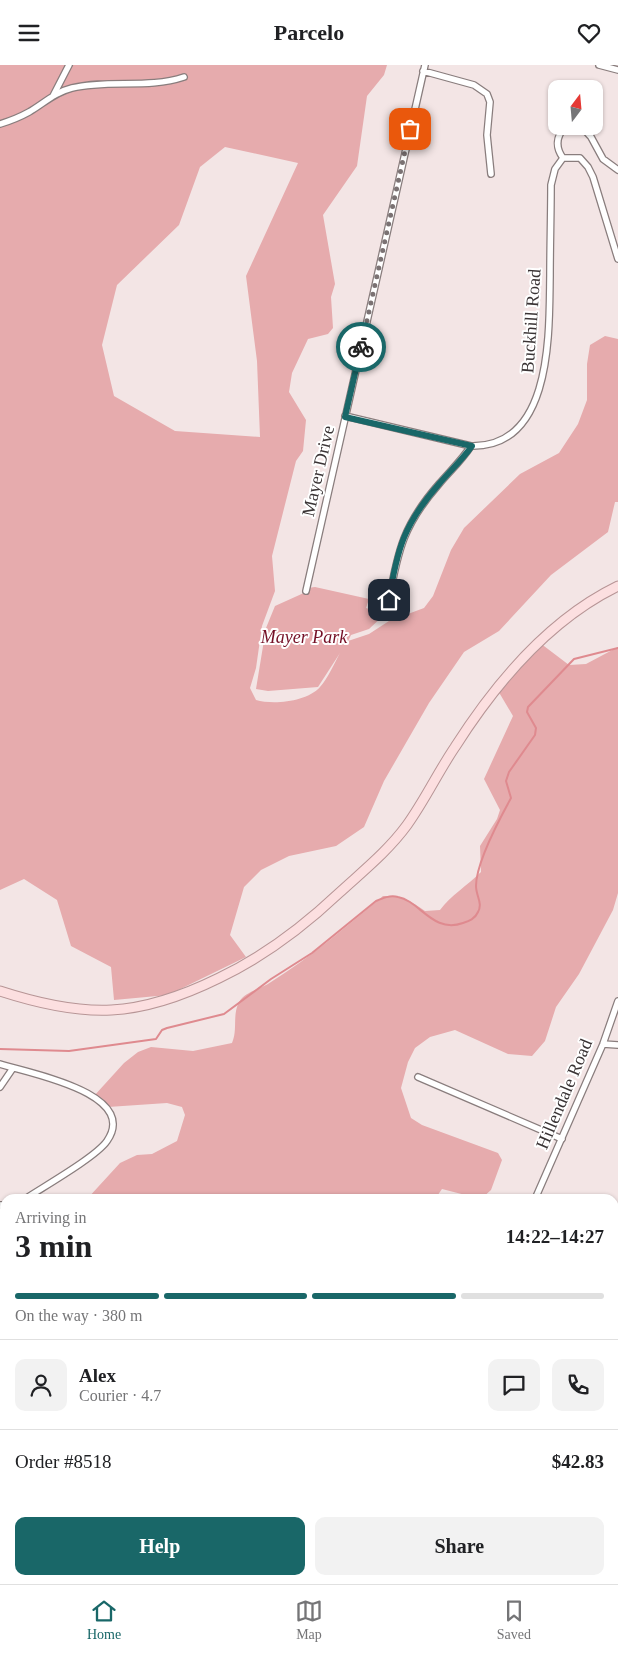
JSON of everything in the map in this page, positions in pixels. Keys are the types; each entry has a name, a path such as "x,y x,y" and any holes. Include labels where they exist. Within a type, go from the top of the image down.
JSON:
{"main road":[{"path":"0,991 38,1003 70,1009 133,1009 184,995 265,954 330,902 393,842 421,803 468,726 519,664 571,615 589,602 618,587"}],"street":[{"path":"53,96 69,65"},
{"path":"599,65 618,70"},
{"path":"424,68 474,85 487,94 490,102 487,135 490,174"},
{"name":"Mayer Drive","path":"306,591 424,68"},
{"path":"0,124 29,112 53,96 71,89 100,83 170,81 184,77"},
{"path":"561,135 557,143 557,150 562,158 580,158 590,170 618,259"},
{"path":"589,135 603,159 618,170"},
{"name":"Buckhill Road","path":"345,417 472,446 492,443 514,431 526,417 538,395 544,370 549,331 551,185 555,169 562,158"},
{"path":"389,600 397,555 407,529 430,495 472,446"},
{"name":"Hillendale Road","path":"537,1194 602,1044 618,1001"},
{"path":"602,1044 618,1045"},
{"path":"0,1064 94,1096 108,1107 112,1120 110,1134 100,1148 32,1194"},
{"path":"0,1087 12,1068"},
{"path":"418,1077 562,1139"}],"green space":[{"name":"Mayer Park","path":"0,65 387,65 384,75 367,96 357,166 323,215 335,284 331,297 333,328 328,334 308,339 292,373 289,392 306,420 303,451 296,461 272,556 275,591 262,626 256,668 250,688 256,700 271,702 290,701 314,692 328,675 340,653 318,687 268,691 256,689 266,628 275,606 306,592 307,588 315,587 369,599 366,608 385,614 369,629 351,635 348,641 369,634 389,621 424,608 433,596 451,550 464,528 520,474 559,453 578,424 587,400 587,364 590,345 605,336 618,339 618,502 615,502 608,532 551,575 499,631 464,652 429,703 384,781 364,827 336,846 289,856 261,870 244,887 230,935 246,957 168,995 114,1000 111,967 71,946 57,900 24,879 0,890","holes":["225,147 298,163 246,276 257,361 260,437 175,431 114,396 102,345 117,285 179,225 200,167"]},
{"path":"540,643 569,665 586,664 618,647 618,893 613,910 579,974 556,1007 545,1041 532,1056 508,1054 455,1030 430,1037 415,1048 408,1062 401,1088 411,1118 422,1125 498,1153 502,1160 491,1190 487,1194 462,1194 442,1189 438,1194 92,1194 120,1163 137,1155 152,1154 177,1141 185,1115 182,1107 167,1103 108,1107 94,1096 124,1063 138,1052 151,1047 193,1051 232,1043 235,1033 237,1007 242,998 271,982 300,962 383,896 406,899 425,911 440,910 481,872 480,846 497,819 500,810 484,779 513,716 497,689"}],"waterway":[{"path":"0,1049 69,1051 156,1039 162,1030 167,1028 224,1014 271,979 312,953 376,901 387,897 395,896 406,900 435,921 443,924 452,925 472,919 479,909 480,902 476,886 480,866 489,841 511,798 506,781 509,772 535,735 536,728 527,712 528,707 574,659 618,648"}],"way so far":[{"path":"361,347 410,129"}],"route":[{"path":"361,347 345,417 472,446 438,484 413,517 397,555 389,600"}]}
